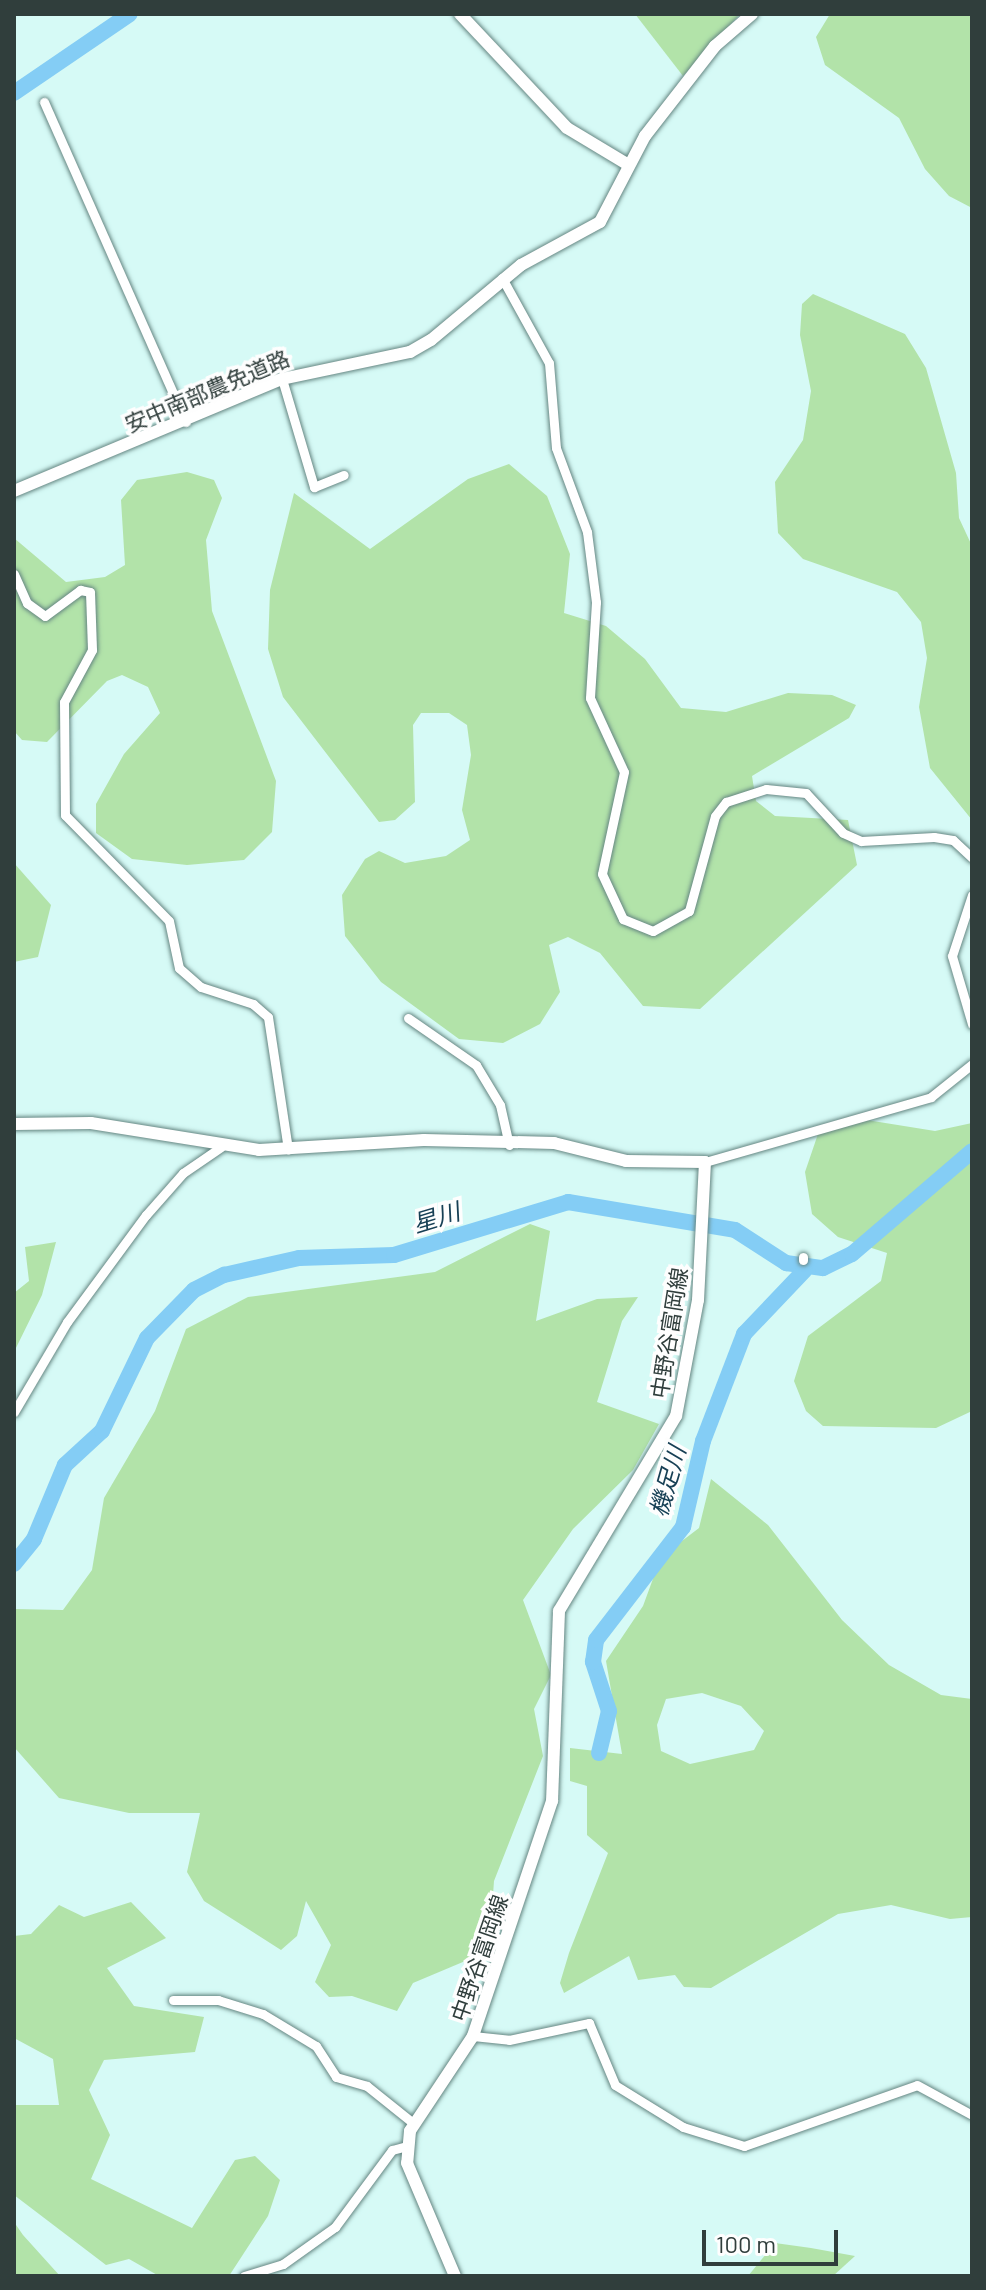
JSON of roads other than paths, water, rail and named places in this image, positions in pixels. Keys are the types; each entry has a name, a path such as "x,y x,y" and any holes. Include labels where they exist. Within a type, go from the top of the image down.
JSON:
{"main road":[{"path":"460,14 567,128 627,164"},
{"name":"安中南部農免道路","path":"14,491 186,422 282,379 410,352 502,278 600,222 627,164 715,46 752,14"},
{"path":"14,1124 91,1123 221,1147 288,1149 411,1140 569,1145 638,1163 705,1162"},
{"name":"中野谷富岡線","path":"407,2146 413,2123 473,2036 552,1801 559,1611 676,1416 704,1229 705,1162"},
{"path":"407,2146 455,2276"}],"street":[{"path":"44,102 186,422"},
{"path":"502,278 549,363 556,448 587,532 596,602 590,698 624,772 602,874 623,919 653,931 689,911 715,816 726,802 766,789 806,793 843,833 861,841 934,837 953,840 972,858"},
{"path":"282,379 314,487 344,475"},
{"path":"14,574 27,603 45,616 80,590 90,592 92,650 64,702 65,815 169,921 179,968 201,987 253,1004 268,1017 288,1149"},
{"path":"972,895 952,956 972,1024"},
{"path":"408,1018 476,1065 500,1105 509,1145"},
{"path":"705,1162 931,1097 972,1064"},
{"path":"14,1412 67,1322 146,1215 183,1173 221,1147"},
{"path":"173,2000 218,2000 263,2014 316,2046 336,2077 367,2086 413,2123"},
{"path":"473,2036 534,2035 589,2023 615,2085 683,2127 744,2146 917,2085 972,2115"},
{"path":"244,2276 283,2264 335,2227 392,2150 407,2146"}],"waterway":[{"path":"14,93 130,14"},
{"name":"星川","path":"14,1564 34,1539 65,1465 102,1431 147,1338 194,1290 224,1275 299,1258 394,1255 568,1202 735,1230 786,1263 823,1268 852,1254 972,1151"},
{"name":"機足川","path":"599,1753 609,1711 593,1662 596,1640 683,1527 703,1441 744,1334 805,1270"}]}
